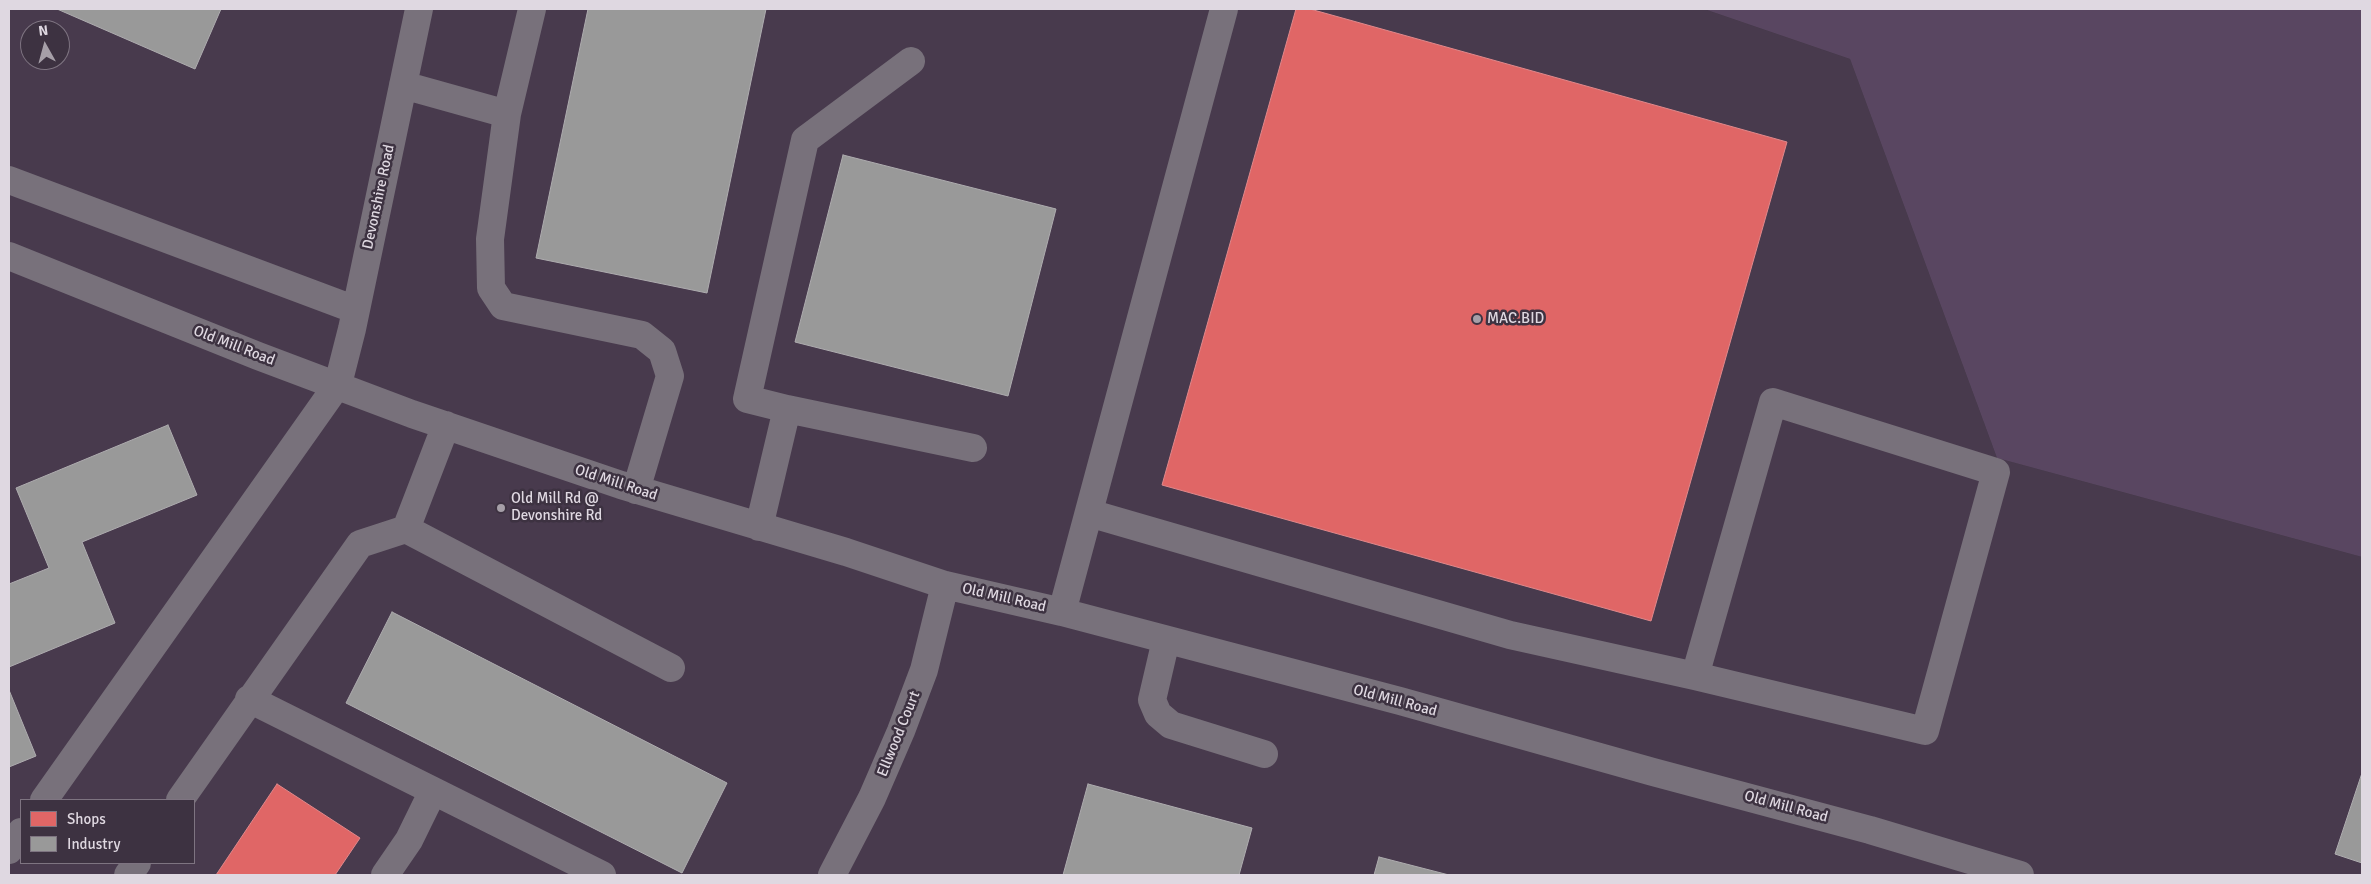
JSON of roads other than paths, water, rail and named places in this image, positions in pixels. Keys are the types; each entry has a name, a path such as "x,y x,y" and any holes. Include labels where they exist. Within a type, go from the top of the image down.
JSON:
{"street":[{"name":"Devonshire Road","path":"338,384 356,310 419,9"},
{"path":"532,9 507,114 490,239 491,288 503,306 642,335 662,351 670,376 636,490"},
{"path":"1062,612 1224,9"},
{"path":"911,61 805,140 748,399 973,448"},
{"path":"403,85 507,114"},
{"path":"9,180 356,310"},
{"name":"Old Mill Road","path":"9,256 258,356 446,425 636,490 945,584 1062,612 1870,830 2020,875"},
{"path":"45,799 338,384"},
{"path":"1088,512 1510,635 1695,676 1925,731 1996,472 1773,402 1695,676"},
{"path":"759,527 787,409"},
{"path":"406,529 446,425"},
{"path":"181,799 360,544 406,529 671,668"},
{"name":"Ellwood Court","path":"832,875 872,798 901,731 924,670 945,584"},
{"path":"1166,640 1152,700 1158,714 1171,724 1264,754"},
{"path":"249,700 602,875"},
{"path":"386,875 409,840 433,791"},
{"path":"9,850 20,834"},
{"path":"128,875 136,864"}],"place":[{"name":"MAC.BID","path":"1477,319"},
{"name":"Old Mill Rd @ Devonshire Rd","path":"501,508"}]}
